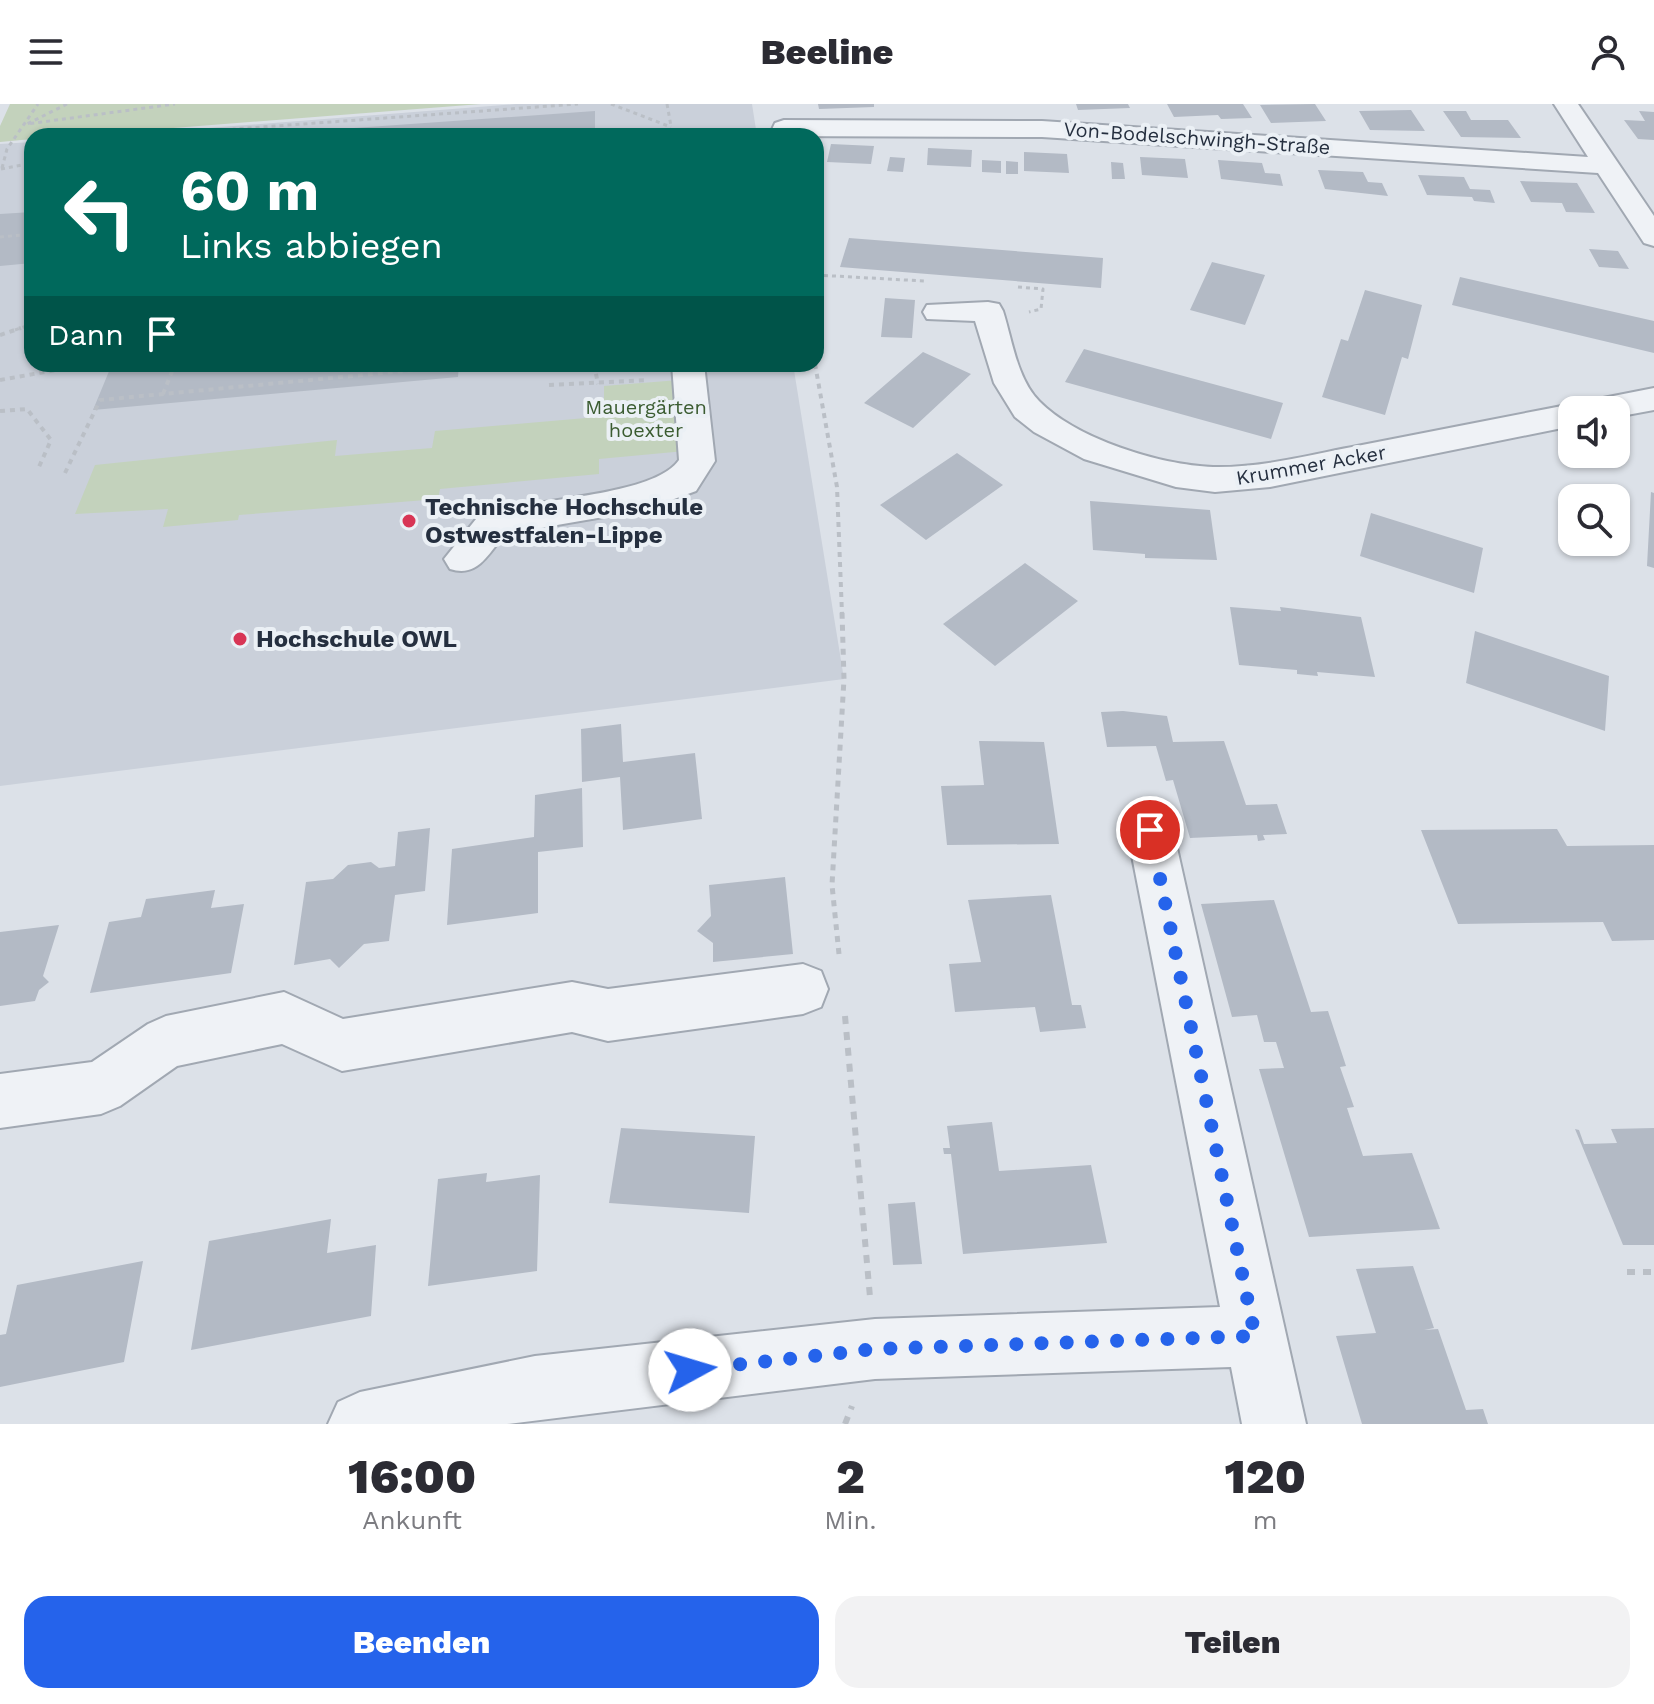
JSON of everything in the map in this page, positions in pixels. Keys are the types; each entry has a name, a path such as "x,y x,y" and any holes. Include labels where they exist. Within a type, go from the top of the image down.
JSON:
{"street":[{"path":"1566,104 1654,237"},
{"name":"Von-Bodelschwingh-Straße","path":"824,132 1042,129 1609,166"},
{"name":"Krummer Acker","path":"938,312 988,311 1015,396 1045,423 1087,448 1192,478 1222,480 1270,475 1558,418"},
{"path":"463,559 493,523 644,497 683,482 697,461 688,372"},
{"path":"1630,404 1654,399"},
{"path":"1150,830 1274,1424"},
{"path":"0,1101 101,1087 166,1042 284,1018 342,1045 572,1007 608,1015 830,990"},
{"path":"360,1424 535,1387 875,1349 1255,1336"}],"path":[{"path":"24,165 1,169 7,149 38,104"},
{"path":"27,124 67,104"},
{"path":"27,124 175,104"},
{"path":"248,128 578,104"},
{"path":"611,104 671,127 667,104"},
{"path":"0,237 24,235"},
{"path":"0,335 24,327"},
{"path":"0,380 45,372"},
{"path":"163,394 172,372"},
{"path":"65,473 100,400 394,372"},
{"path":"596,372 598,384"},
{"path":"549,385 598,384 675,372"},
{"path":"816,372 837,487 844,679 832,885 830,990 875,1349 845,1424"},
{"path":"0,411 27,409 51,440 38,469"},
{"path":"1627,1272 1654,1272"}],"shaded area":[{"path":"516,104 752,104 756,128 209,128"},
{"name":"Technische Hochschule Ostwestfalen-Lippe","path":"24,142 24,372 794,372 844,679 0,786 0,144"}],"green space":[{"path":"10,104 481,104 174,128 24,128 24,140 0,142 0,126"},
{"name":"Mauergärten hoexter","path":"679,380 685,451 599,459 599,474 440,489 438,499 239,515 238,520 163,527 168,509 75,514 95,465 337,440 335,456 432,448 435,431 586,418 587,402 604,400 604,386"}],"building":[{"path":"818,104 874,104 874,107 819,109"},
{"path":"1076,104 1128,104 1130,108 1078,110"},
{"path":"1167,104 1243,104 1252,118 1221,119 1218,115 1174,117"},
{"path":"1315,104 1326,121 1271,123 1260,105"},
{"path":"1411,110 1425,131 1370,130 1359,111"},
{"path":"595,111 595,128 354,128"},
{"path":"1443,111 1466,111 1471,120 1508,120 1521,138 1461,137"},
{"path":"1639,111 1654,112 1654,140 1638,139 1624,120 1645,121"},
{"path":"831,144 874,146 871,164 827,162"},
{"path":"928,148 972,150 971,167 927,165"},
{"path":"1024,152 1067,154 1069,173 1024,171"},
{"path":"890,157 905,158 903,172 887,171"},
{"path":"1140,157 1185,159 1188,178 1142,175"},
{"path":"982,160 1001,161 1001,173 982,172"},
{"path":"1218,160 1262,163 1265,173 1280,174 1283,186 1221,179"},
{"path":"1006,161 1018,162 1018,174 1006,174"},
{"path":"1111,162 1123,163 1125,179 1112,179"},
{"path":"1318,170 1363,172 1368,182 1382,183 1388,196 1325,189"},
{"path":"1418,175 1464,177 1470,189 1490,190 1495,203 1474,201 1472,197 1427,195"},
{"path":"1520,181 1577,183 1595,213 1566,212 1562,203 1531,202"},
{"path":"24,212 24,264 0,266 0,214"},
{"path":"849,238 1103,258 1101,288 840,267"},
{"path":"1589,249 1618,251 1629,269 1599,267"},
{"path":"1212,262 1265,275 1245,325 1190,310"},
{"path":"1460,277 1654,321 1654,353 1452,305"},
{"path":"1365,290 1422,305 1408,359 1402,357 1385,415 1322,397 1341,339 1348,341"},
{"path":"885,298 915,300 912,338 881,337"},
{"path":"1084,349 1283,403 1271,439 1065,382"},
{"path":"923,352 971,374 913,428 864,403"},
{"path":"109,372 458,372 458,377 93,410"},
{"path":"957,453 1003,485 926,540 880,505"},
{"path":"1651,492 1654,493 1654,568 1647,566"},
{"path":"1090,501 1210,510 1217,560 1145,558 1145,554 1093,550"},
{"path":"1371,513 1483,548 1474,593 1360,556"},
{"path":"1025,563 1078,601 995,666 943,624"},
{"path":"1230,607 1281,611 1280,607 1361,617 1375,677 1317,672 1318,676 1297,674 1297,670 1239,665"},
{"path":"1475,631 1609,676 1605,731 1466,683"},
{"path":"1101,712 1167,716 1173,742 1224,741 1246,805 1277,804 1287,834 1263,835 1265,840 1258,841 1257,835 1190,838 1173,780 1166,781 1156,746 1107,747"},
{"path":"621,724 623,762 695,753 702,819 623,830 620,777 582,782 581,729"},
{"path":"979,741 1044,742 1059,844 947,845 941,786 984,785"},
{"path":"582,788 583,847 538,852 538,913 447,925 452,849 534,837 535,795"},
{"path":"430,828 425,891 395,895 389,941 364,944 339,968 330,959 294,965 306,882 333,879 348,865 371,862 379,868 395,866 398,832"},
{"path":"1557,829 1567,846 1654,845 1654,940 1612,941 1603,922 1458,924 1421,830"},
{"path":"785,877 793,954 713,962 713,943 697,931 711,916 709,885"},
{"path":"215,890 211,908 244,904 231,973 90,993 109,922 141,917 146,899"},
{"path":"1051,895 1072,1005 1081,1005 1086,1028 1040,1032 1035,1007 955,1012 949,964 981,962 968,900"},
{"path":"1274,900 1311,1012 1328,1011 1346,1066 1340,1067 1354,1107 1347,1108 1363,1156 1412,1153 1440,1229 1309,1237 1259,1069 1284,1068 1276,1042 1264,1042 1257,1015 1232,1017 1201,904"},
{"path":"59,925 43,976 49,982 39,990 35,1001 0,1006 0,932"},
{"path":"992,1122 999,1171 1091,1165 1107,1243 963,1254 951,1154 944,1154 943,1148 950,1148 947,1126"},
{"path":"621,1128 755,1136 749,1213 609,1203"},
{"path":"1654,1128 1654,1245 1623,1245 1575,1129 1579,1130 1584,1144 1617,1143 1611,1129"},
{"path":"487,1173 486,1182 540,1175 537,1271 428,1286 438,1179"},
{"path":"915,1202 922,1264 893,1265 888,1204"},
{"path":"331,1219 327,1253 376,1245 371,1316 191,1350 209,1241"},
{"path":"143,1261 124,1362 0,1387 0,1335 6,1334 17,1285"},
{"path":"1413,1266 1434,1328 1424,1330 1438,1329 1466,1410 1483,1409 1488,1424 1362,1424 1336,1336 1376,1333 1356,1269"}],"place":[{"name":"Technische Hochschule Ostwestfalen-Lippe","path":"409,521"},
{"name":"Hochschule OWL","path":"240,639"}],"route":[{"path":"690,1370 875,1349 1255,1336 1150,830"}]}
